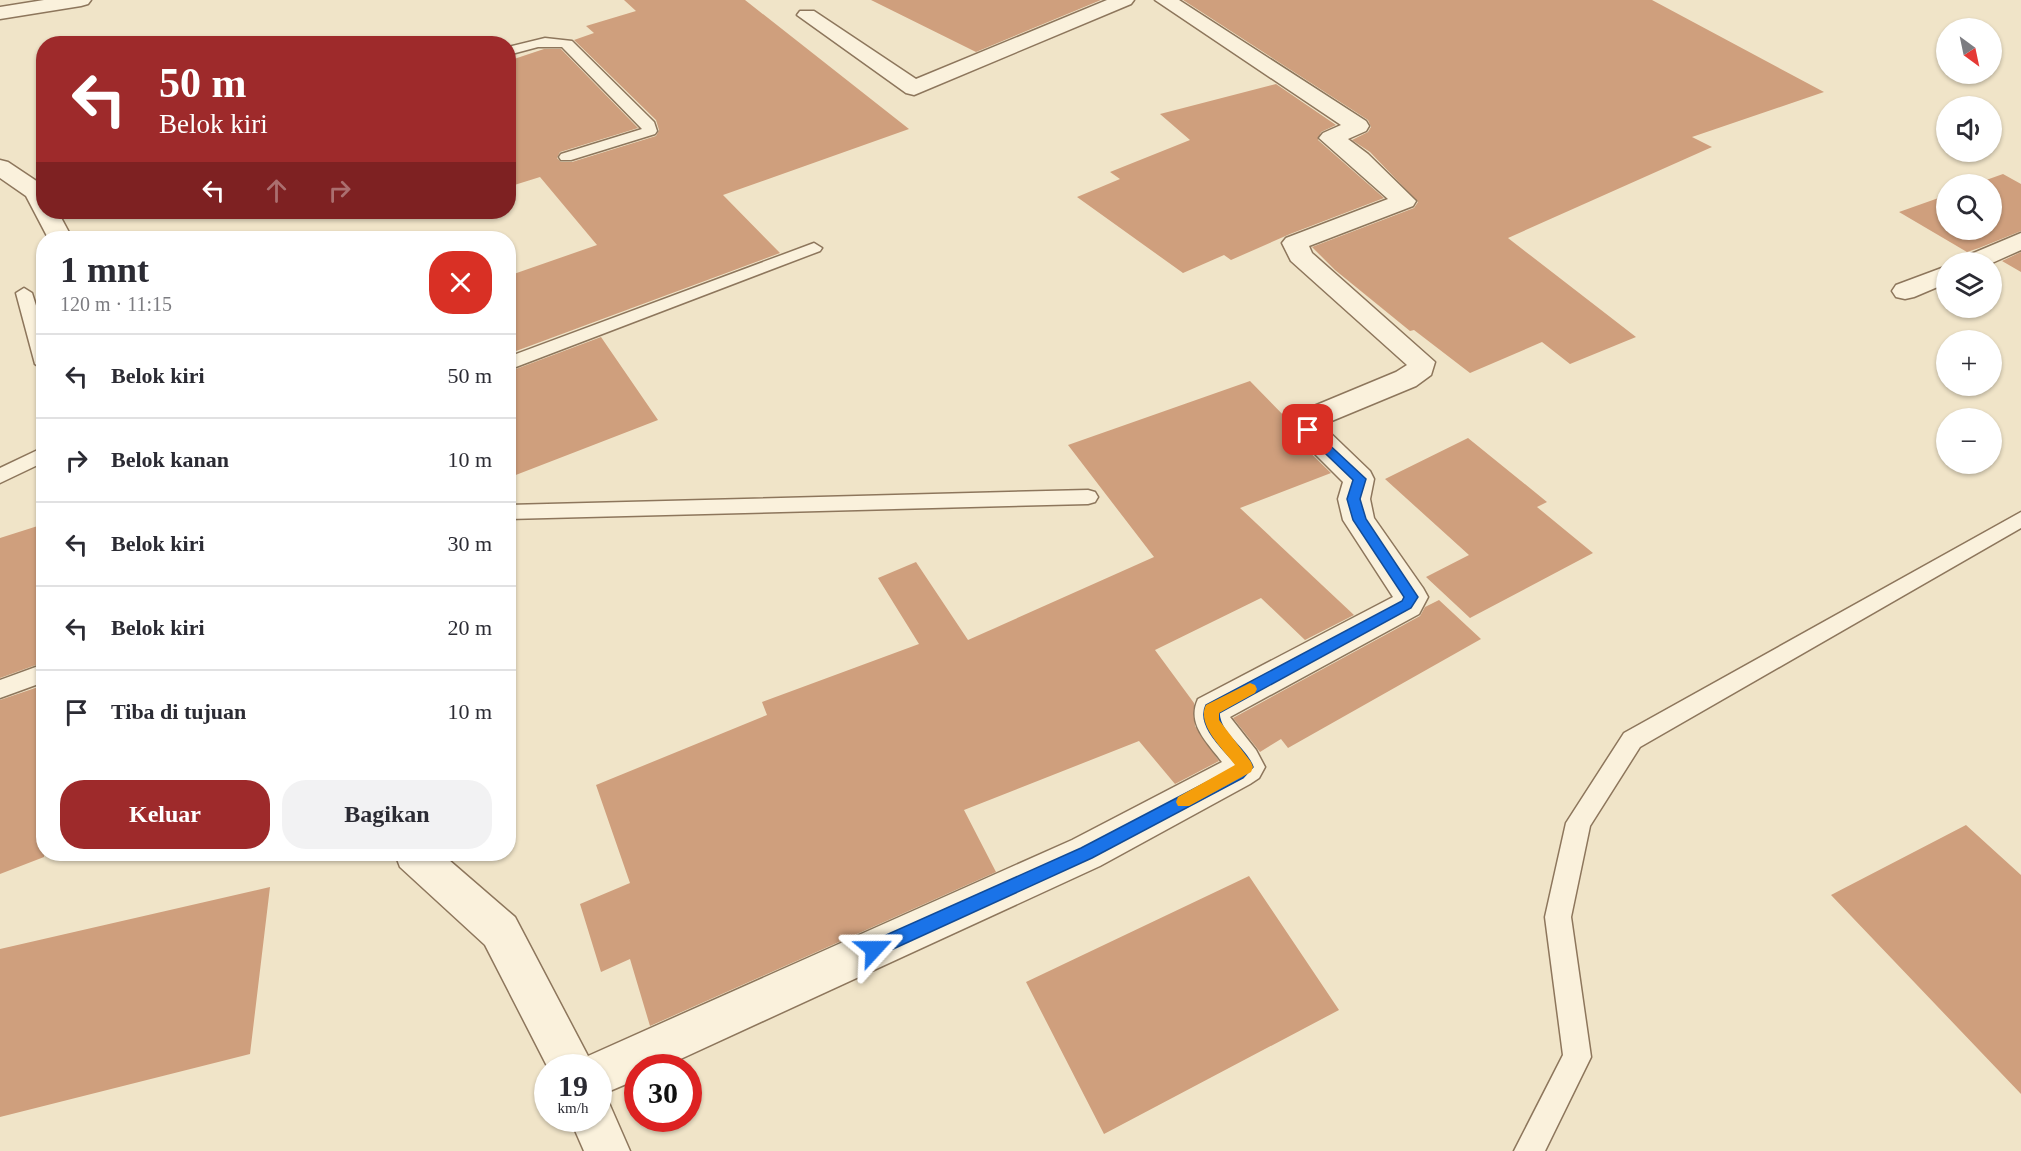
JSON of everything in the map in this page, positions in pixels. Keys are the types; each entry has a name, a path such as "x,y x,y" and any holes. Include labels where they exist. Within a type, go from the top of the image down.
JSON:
{"street":[{"path":"0,13 81,0"},
{"path":"807,15 914,88 1124,0"},
{"path":"612,1068 1086,853 1237,773 1245,767 1243,761 1222,737 1212,721 1211,710 1407,604 1411,597 1359,520 1354,499 1359,479 1308,430 1307,423 1312,418 1406,379 1421,369 1421,362 1300,256 1295,243 1404,201 1367,165 1331,138 1358,126 1165,0"},
{"path":"0,167 36,195"},
{"path":"1995,252 2021,241"},
{"path":"1905,291 1936,278"},
{"path":"422,861 500,931 563,1054"},
{"path":"598,1132 607,1151"}],"lane":[{"path":"516,49 556,40 567,44 649,125 650,130 644,135 566,158"},
{"path":"516,361 814,248"},
{"path":"24,293 36,336"},
{"path":"0,476 36,458"},
{"path":"516,512 1088,497"},
{"path":"1529,1151 1577,1057 1558,917 1578,823 1632,740 2021,519"},
{"path":"0,689 36,676"}],"building":[{"path":"624,0 745,0 909,129 723,195 780,253 516,351 516,273 597,245 540,177 516,184 516,58 544,49 561,49 638,128 560,152 557,158 561,162 572,162 656,136 659,130 656,120 574,40 594,33 586,26 636,11"},
{"path":"871,0 1101,0 976,52"},
{"path":"1183,0 1652,0 1824,92 1692,137 1712,147 1508,238 1636,337 1570,364 1542,342 1470,373 1414,330 1410,331 1335,270 1312,247 1414,208 1418,202 1370,152 1352,140 1368,132 1371,127 1368,120"},
{"path":"1276,84 1336,125 1321,132 1318,140 1384,198 1290,234 1231,260 1224,255 1183,273 1077,197 1120,179 1110,172 1190,140 1160,114"},
{"path":"2002,174 2021,184 2021,231 2002,239"},
{"path":"1936,199 1936,234 1899,212"},
{"path":"1947,240 1999,240 1979,248 1967,252"},
{"path":"2021,252 2021,272 2002,261"},
{"path":"601,337 658,420 516,475 516,369"},
{"path":"1250,381 1290,422 1296,439 1331,473 1240,508 1354,615 1305,640 1261,598 1155,650 1194,703 1195,726 1219,761 1175,784 1139,741 964,810 996,872 650,1026 630,959 601,972 580,904 630,883 596,785 767,715 762,702 919,644 878,578 916,562 968,640 1154,557 1068,445"},
{"path":"1468,438 1547,502 1537,507 1593,553 1470,618 1426,577 1469,555 1385,479"},
{"path":"36,527 36,665 0,678 0,538"},
{"path":"1439,600 1481,639 1288,748 1281,739 1260,752 1233,718 1420,616 1425,607"},
{"path":"36,688 36,860 0,874 0,700"},
{"path":"1966,825 2021,875 2021,1094 1831,895"},
{"path":"1249,876 1339,1010 1104,1134 1026,982"},
{"path":"270,887 250,1054 0,1117 0,949"}],"slow traffic":[{"path":"1183,802 1245,767 1243,761 1222,737 1212,721 1211,710 1250,689"}],"route":[{"path":"874,949 1086,853 1237,773 1245,767 1243,761 1222,737 1212,721 1211,710 1407,604 1411,597 1359,520 1354,499 1359,479 1308,430"}]}
